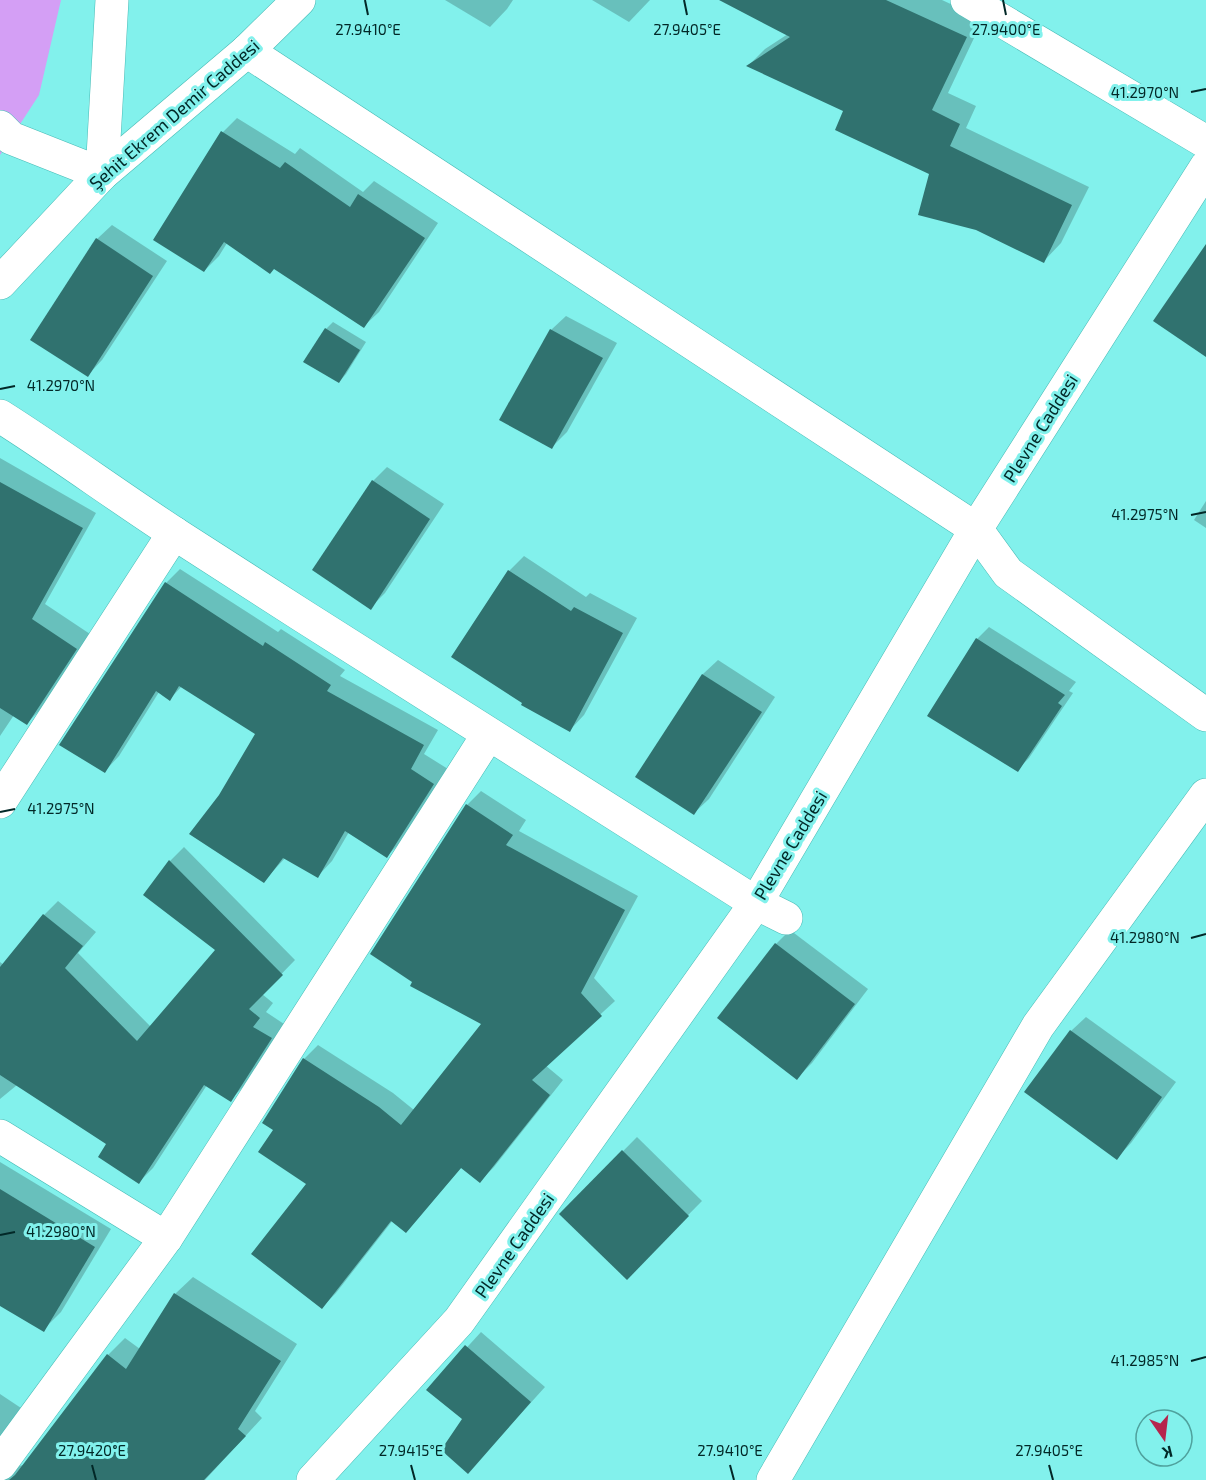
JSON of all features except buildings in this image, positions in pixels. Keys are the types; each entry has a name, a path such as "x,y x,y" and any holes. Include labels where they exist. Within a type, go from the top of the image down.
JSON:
{"street":[{"path":"0,127 11,138 102,174 112,0"},
{"name":"Şehit Ekrem Demir Caddesi","path":"0,283 102,174 247,51 299,0"},
{"path":"967,0 1206,142"},
{"path":"247,51 976,529 1008,573 1206,715"},
{"name":"Plevne Caddesi","path":"313,1480 459,1321 756,903 976,529 1206,166"},
{"path":"0,416 174,533 488,735 756,903 786,918"},
{"path":"0,802 174,533"},
{"path":"0,1464 166,1238 488,735"},
{"path":"773,1480 1038,1026 1206,795"},
{"path":"0,1136 166,1238"}],"shaded area":[{"path":"0,0 61,0 39,95 0,155"}]}
